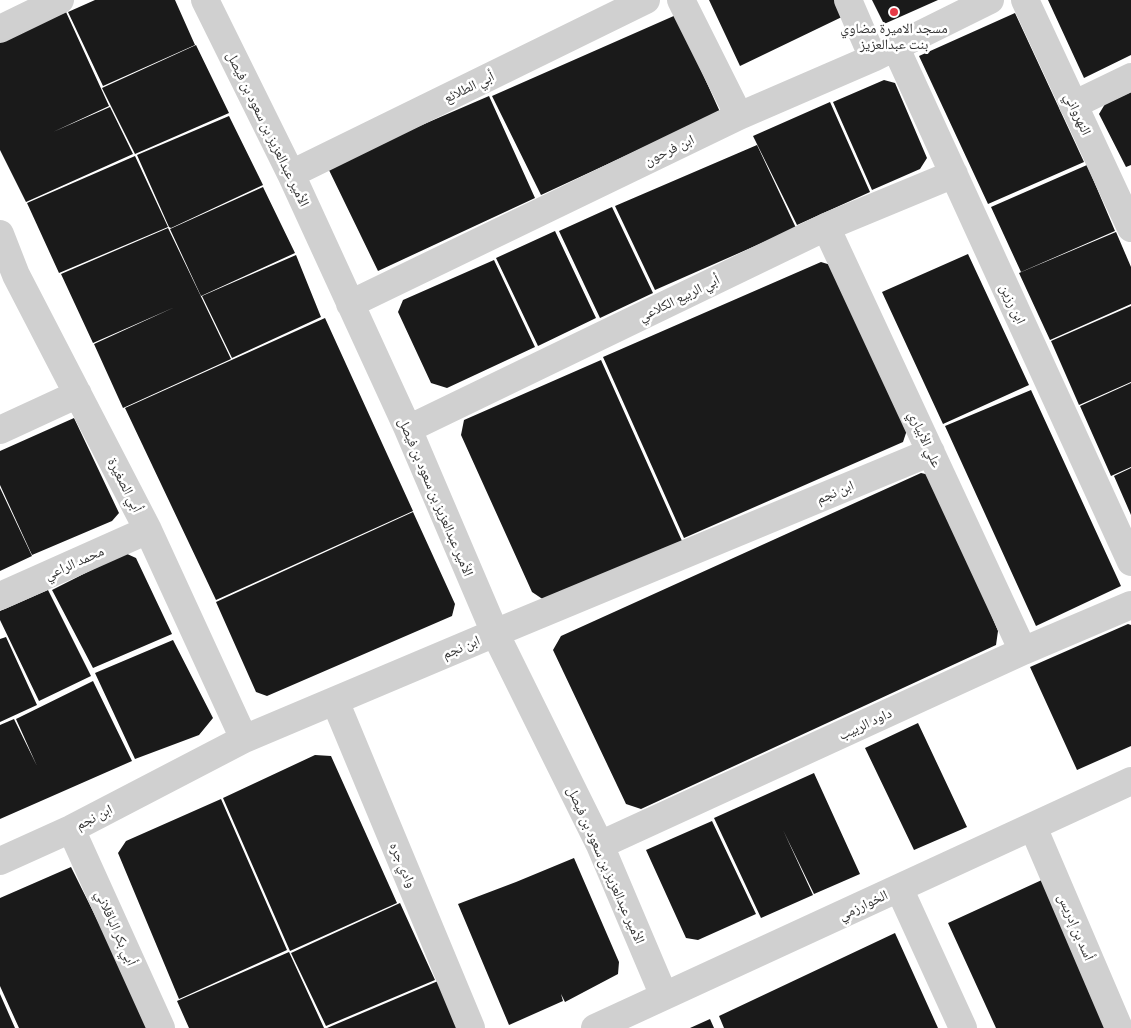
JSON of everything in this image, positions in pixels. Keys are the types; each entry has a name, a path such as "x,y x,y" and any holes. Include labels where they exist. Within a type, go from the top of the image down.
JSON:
{"street":[{"path":"0,29 60,0"},
{"name":"الأمير عبدالعزيز بن سعود بن فيصل","path":"205,0 291,174 408,429 495,633 600,845 664,996"},
{"name":"أبي الطلائع","path":"291,174 646,0"},
{"path":"681,0 739,116"},
{"name":"ابن رزين","path":"848,0 884,52 954,174 1131,562"},
{"name":"ابن فرحون","path":"350,304 739,116 884,52 990,0"},
{"name":"النهرواني","path":"1025,0 1131,228"},
{"path":"1073,104 1131,77"},
{"name":"أبي الربيع الكلاعي","path":"408,429 826,227 954,174"},
{"name":"علي الأبياري","path":"826,227 1023,651"},
{"name":"أبي الصغيرة","path":"0,234 8,279 78,394 148,530 244,739"},
{"path":"0,430 78,394"},
{"name":"ابن نجم","path":"0,861 70,828 244,739 931,452"},
{"name":"محمد الراعي","path":"0,596 148,530"},
{"name":"داود الربيب","path":"600,845 1023,651 1131,605"},
{"name":"وادي جره","path":"336,701 471,1028"},
{"name":"الخوارزمي","path":"595,1028 1131,781"},
{"name":"أسد بن إدريس","path":"1033,826 1119,1028"},
{"name":"أبي بكر الباقلاني","path":"70,828 161,1028"},
{"path":"899,888 963,1028"}],"building":[{"path":"95,0 175,0 195,45 103,86 68,12"},
{"path":"709,0 839,0 846,15 740,66"},
{"name":"مسجد الاميرة مضاوي بنت عبدالعزيز","path":"872,0 938,0 884,24"},
{"path":"1048,0 1131,0 1131,55 1084,78"},
{"path":"66,12 109,106 53,132 110,107 133,154 26,202 0,150 0,42"},
{"path":"1015,13 1084,162 988,204 919,56"},
{"path":"676,15 720,112 541,195 492,96"},
{"path":"196,45 229,113 135,154 102,88"},
{"path":"884,80 895,83 927,158 920,169 872,190 833,102"},
{"path":"1131,92 1131,165 1126,167 1099,114 1105,104"},
{"path":"489,96 535,198 378,271 327,166"},
{"path":"830,102 870,192 797,225 753,136"},
{"path":"229,116 263,185 171,228 169,227 137,155"},
{"path":"757,145 796,228 655,290 615,206"},
{"path":"135,156 168,227 59,273 27,203"},
{"path":"1087,165 1115,231 1021,272 991,207"},
{"path":"263,187 295,253 201,296 170,229"},
{"path":"612,207 653,293 600,318 559,231"},
{"path":"168,228 231,359 123,408 94,344 175,307 93,343 61,274"},
{"path":"555,231 596,318 538,346 496,258"},
{"path":"1116,232 1131,267 1131,304 1050,340 1019,273"},
{"path":"968,254 1029,385 943,424 882,292"},
{"path":"296,255 321,317 232,358 202,296"},
{"path":"494,260 535,347 447,388 431,383 398,312 403,300"},
{"path":"821,262 834,266 908,427 903,442 684,538 603,357"},
{"path":"1131,306 1131,382 1079,405 1051,341"},
{"path":"325,318 413,511 216,600 125,408"},
{"path":"601,360 682,541 547,602 532,592 461,435 464,420"},
{"path":"1131,383 1131,467 1111,476 1080,406"},
{"path":"1031,390 1121,586 1036,626 945,426"},
{"path":"74,418 119,513 112,521 32,555 0,485 0,451"},
{"path":"1131,468 1131,515 1114,476"},
{"path":"921,473 934,476 998,631 996,645 641,809 626,804 553,650 561,636"},
{"path":"0,488 32,556 0,571"},
{"path":"413,512 455,604 452,616 267,696 256,692 216,602"},
{"path":"125,553 136,558 172,634 93,668 52,590"},
{"path":"48,590 91,676 39,701 0,620 0,611"},
{"path":"1128,624 1131,625 1131,746 1077,770 1030,667"},
{"path":"6,637 37,705 0,722 0,639"},
{"path":"173,640 213,718 199,735 135,759 95,673"},
{"path":"93,681 132,761 0,819 0,725 14,719 37,766 16,719"},
{"path":"918,723 967,827 914,850 865,748"},
{"path":"315,755 331,756 397,903 290,951 223,798"},
{"path":"814,773 860,874 814,894 783,830 813,895 761,918 714,818"},
{"path":"221,799 287,950 179,999 118,853 126,841"},
{"path":"712,821 756,914 698,940 686,938 646,850"},
{"path":"574,858 619,962 618,974 565,1002 561,994 563,1001 509,1025 458,904"},
{"path":"71,867 151,1028 19,1028 0,986 0,898"},
{"path":"1044,879 1112,1028 996,1028 948,923"},
{"path":"400,903 435,980 326,1026 291,953"},
{"path":"895,933 938,1028 724,1028 719,1016"},
{"path":"289,952 324,1028 189,1028 177,1001"},
{"path":"438,981 458,1028 327,1028"},
{"path":"0,994 15,1028 0,1028"},
{"path":"710,1019 714,1028 690,1028"}],"place":[{"name":"مسجد الاميرة مضاوي بنت عبدالعزيز","path":"894,12"}]}
